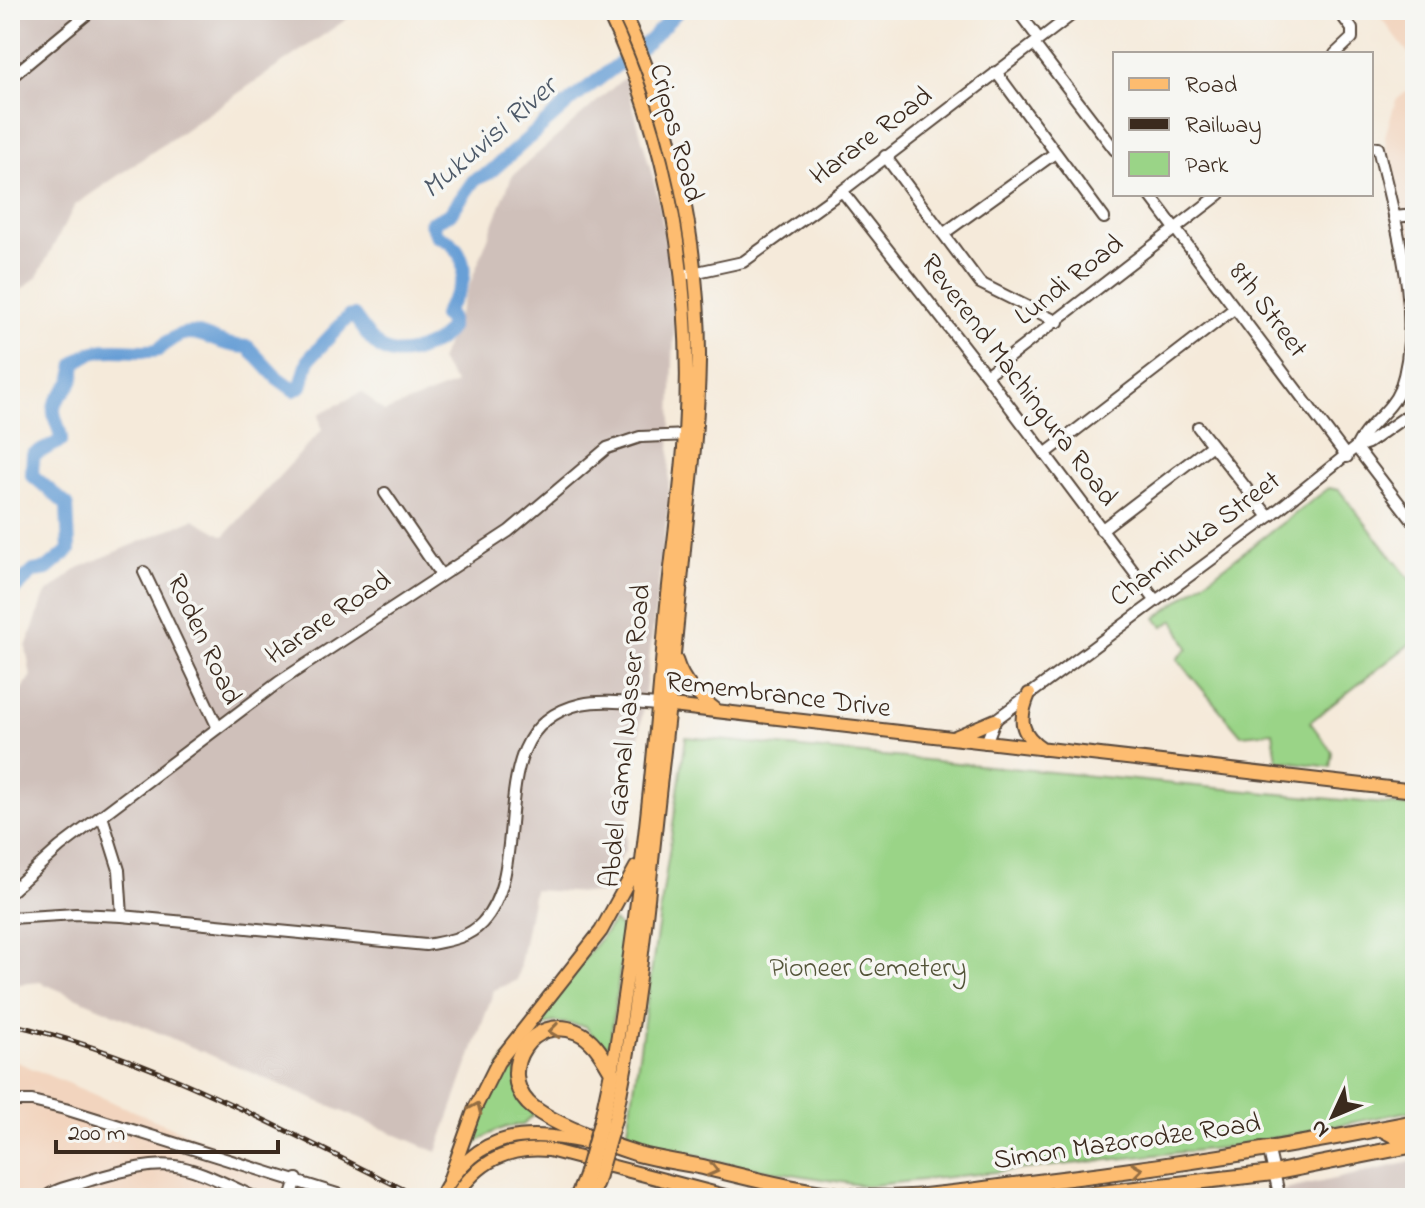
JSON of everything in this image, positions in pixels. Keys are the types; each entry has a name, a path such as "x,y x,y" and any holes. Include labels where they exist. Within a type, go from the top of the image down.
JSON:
{"highway":[{"path":"612,1072 587,1038 565,1029 551,1029 529,1040 515,1066 520,1092 538,1111 637,1153"},
{"name":"Abdel Gamal Nasser Road","path":"577,1198 591,1181 609,1119 612,1072"},
{"name":"Simon Mazorodze Road","path":"637,1153 821,1191 883,1197 1113,1173 1269,1151 1415,1122"},
{"path":"1382,1129 1395,1136 1415,1134"},
{"name":"Simon Mazorodze Road","path":"1058,1198 1273,1173 1415,1145"}],"main road":[{"name":"Cripps Road","path":"607,10 627,52 639,65"},
{"name":"Cripps Road","path":"622,10 637,42 639,65 677,177 687,274"},
{"name":"Abdel Gamal Nasser Road","path":"609,1119 636,991 699,362 687,274"},
{"name":"Abdel Gamal Nasser Road","path":"612,1072 626,988 640,859 674,653 690,436"},
{"path":"674,653 681,675 715,709"},
{"path":"1029,694 1021,712 1022,727 1031,741 1046,751"},
{"name":"Remembrance Drive","path":"664,705 1415,791"},
{"path":"952,739 1001,716"},
{"path":"449,1181 470,1122 498,1062 601,931 640,859"},
{"name":"Simon Mazorodze Road","path":"441,1196 449,1181 483,1149 498,1140 522,1134 561,1137 637,1153"},
{"path":"455,1198 464,1183 490,1160 515,1150 538,1149 733,1198"},
{"name":"Abdel Gamal Nasser Road","path":"590,1198 591,1181"}],"street":[{"path":"10,78 92,10"},
{"path":"1017,10 1113,147"},
{"name":"Harare Road","path":"687,274 743,262 842,191 1078,10"},
{"path":"1337,52 1352,38 1352,29 1338,10"},
{"path":"996,72 1104,218"},
{"path":"1374,148 1394,217 1412,317 1407,365 1398,394 1356,447 1415,524"},
{"path":"943,234 1055,153"},
{"path":"885,156 980,283 1058,322"},
{"name":"Reverend Machingura Road","path":"842,191 986,375 1155,600"},
{"name":"8th Street","path":"1150,196 1347,457"},
{"name":"Lundi Road","path":"986,375 1217,196"},
{"path":"1394,217 1415,215"},
{"path":"1045,454 1235,308"},
{"name":"Chaminuka Street","path":"1001,716 1269,517 1356,447 1368,443 1415,410"},
{"path":"1198,427 1269,517"},
{"name":"Harare Road","path":"10,892 102,816 288,675 509,531 612,445 640,437 690,436"},
{"path":"1101,530 1212,445"},
{"path":"385,493 441,575"},
{"name":"Roden Road","path":"144,572 218,728"},
{"name":"Remembrance Drive","path":"10,918 48,914 122,916 426,945 459,938 480,925 503,891 517,767 537,731 561,712 582,704 664,705"},
{"path":"991,743 1001,716"},
{"path":"102,816 119,870 122,916"},
{"path":"10,1101 32,1101 65,1109 350,1198"},
{"path":"1269,1151 1280,1198"},
{"path":"45,1198 118,1172 175,1163 189,1166 256,1198"},
{"path":"291,1198 297,1179"}],"shaded area":[{"path":"10,10 360,10 75,205 37,277 10,299"},
{"path":"1375,10 1415,10 1415,62"},
{"path":"625,77 659,200 675,304 668,509 625,850 601,894 534,890 517,980 494,990 437,1152 40,982 10,985 10,704 31,677 26,647 45,595 78,568 194,519 224,536 322,430 319,414 362,392 384,412 456,384 440,361 512,176"},
{"path":"1415,85 1415,306 1388,172 1385,136 1396,100"},
{"path":"10,1059 340,1198 10,1198"},
{"path":"1415,1161 1415,1198 1236,1198 1253,1197"}],"green space":[{"path":"1329,488 1339,490 1415,586 1415,640 1310,722 1332,752 1330,767 1277,760 1273,732 1241,735 1177,659 1188,648 1174,620 1163,627 1156,618"},
{"name":"Pioneer Cemetery","path":"686,737 1415,807 1415,1110 1229,1147 866,1186 729,1164 627,1136"},
{"path":"614,921 625,933 610,1042 603,1048 585,1026 553,1022 529,1033 512,1062 534,1114 523,1125 488,1135 459,1158 502,1063"}],"waterway":[{"name":"Mukuvisi River","path":"10,593 34,571 47,569 69,550 67,505 32,475 33,455 61,441 55,404 71,382 74,365 83,357 103,351 158,350 171,339 192,333 248,347 276,377 294,390 301,386 309,359 348,317 354,316 374,342 389,352 408,353 436,342 450,328 450,318 444,316 463,280 463,264 457,250 437,236 431,223 450,214 474,180 489,173 574,98 649,41 679,10"}],"railway":[{"path":"10,1024 64,1038 169,1076 421,1198"}]}
